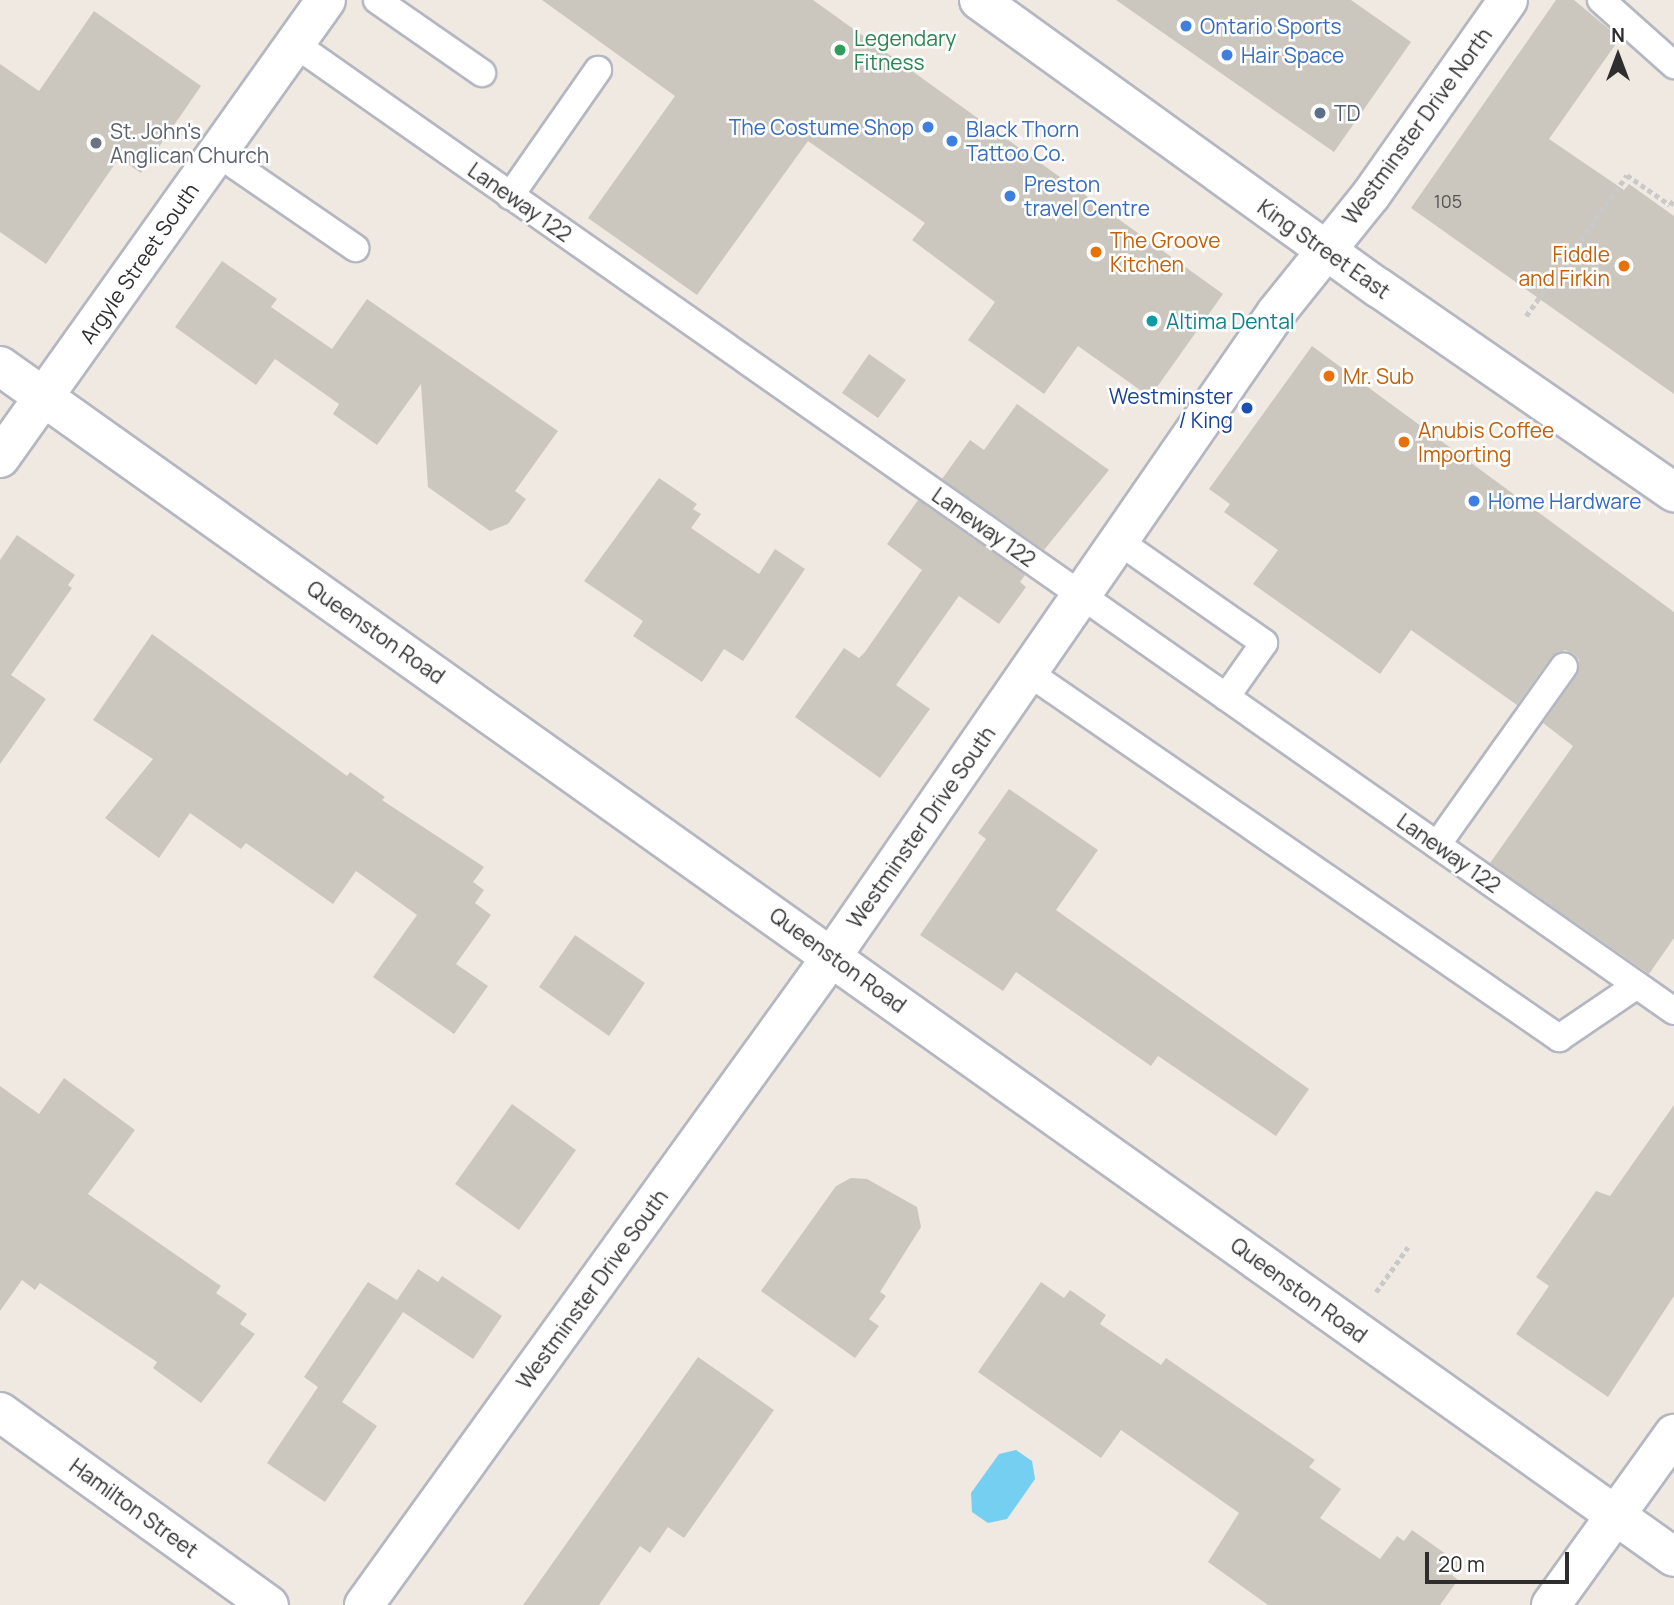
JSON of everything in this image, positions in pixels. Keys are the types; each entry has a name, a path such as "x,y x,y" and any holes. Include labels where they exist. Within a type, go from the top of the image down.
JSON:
{"street":[{"name":"Argyle Street South","path":"0,458 326,0"},
{"name":"King Street East","path":"979,0 1325,250 1674,492"},
{"name":"Westminster Drive North","path":"1325,250 1371,195 1508,0"},
{"name":"Westminster Drive South","path":"364,1605 832,956 1276,313 1325,250"},
{"name":"Queenston Road","path":"0,366 1674,1557"},
{"name":"Hamilton Street","path":"0,1412 269,1605"},
{"path":"1551,1605 1674,1434"}],"lane":[{"path":"377,0 482,73"},
{"path":"1601,0 1674,65"},
{"name":"Laneway 122","path":"295,44 1674,1011"},
{"path":"510,196 598,71"},
{"path":"217,153 355,248"},
{"path":"1120,542 1264,643 1226,697"},
{"path":"1437,845 1563,666"},
{"path":"1029,673 1559,1038 1637,985"}],"path":[{"path":"1526,316 1627,175 1670,205 1674,200"},
{"path":"1376,1293 1408,1247"}],"water":[{"path":"1016,1450 1032,1461 1035,1479 1007,1519 988,1523 972,1512 971,1493 999,1454"}],"building":[{"path":"542,0 813,0 1223,294 1150,397 1078,346 1044,394 968,340 995,302 912,240 925,223 808,141 697,295 588,218 675,96"},
{"name":"TD","path":"1116,0 1351,0 1411,42 1334,152"},
{"path":"1556,0 1574,0 1620,38 1549,139 1624,190 1629,184 1674,216 1674,394 1411,208"},
{"name":"St. John's Anglican Church","path":"94,11 201,86 141,173 119,158 46,264 0,232 0,64 39,91"},
{"path":"222,261 277,299 271,307 332,349 367,299 558,431 515,491 526,499 508,524 490,531 428,487 421,384 377,445 333,414 339,404 275,359 256,385 175,327"},
{"path":"1312,346 1674,612 1674,938 1649,974 1490,863 1573,746 1543,723 1577,675 1579,660 1574,654 1565,650 1552,656 1517,705 1411,630 1380,674 1253,584 1278,550 1224,512 1230,504 1209,489"},
{"path":"869,354 906,380 878,418 842,393"},
{"path":"1017,404 1109,470 1044,550 942,479 970,440 984,450"},
{"path":"659,478 697,504 693,509 701,514 691,528 759,574 775,549 805,569 743,661 724,649 702,682 633,636 643,621 584,581"},
{"path":"918,500 1025,575 1020,582 1026,587 999,624 959,596 896,685 930,709 880,778 795,717 844,648 859,658 865,652 922,570 887,544"},
{"path":"17,535 75,575 68,585 72,588 11,675 46,699 0,764 0,560"},
{"path":"152,634 347,776 350,772 385,797 382,800 484,867 473,882 484,890 475,903 491,915 456,964 488,986 454,1034 373,977 417,915 356,871 333,904 246,843 241,849 190,813 159,858 105,818 153,759 93,720"},
{"path":"1009,789 1098,850 1056,910 1309,1089 1276,1136 1158,1056 1151,1066 1016,972 1003,991 920,935 986,839 978,833"},
{"path":"575,935 645,983 609,1036 539,987"},
{"path":"64,1078 135,1130 88,1194 221,1286 216,1293 247,1314 240,1324 255,1334 201,1403 153,1368 157,1362 40,1283 35,1290 22,1280 0,1311 0,1086 39,1114"},
{"path":"512,1104 576,1150 519,1230 455,1184"},
{"path":"1674,1105 1674,1296 1608,1397 1516,1334 1549,1286 1536,1277 1596,1191 1610,1196"},
{"path":"851,1178 867,1179 917,1207 921,1227 880,1292 886,1296 869,1319 879,1326 855,1358 761,1291 836,1186"},
{"path":"418,1269 438,1282 442,1276 502,1316 473,1359 403,1312 342,1402 377,1426 325,1502 267,1463 318,1387 304,1377 368,1282 397,1300"},
{"path":"1041,1282 1064,1298 1070,1290 1106,1315 1100,1324 1161,1365 1166,1358 1315,1460 1309,1467 1341,1489 1320,1518 1380,1559 1397,1536 1404,1541 1412,1530 1460,1564 1452,1575 1458,1580 1440,1605 1268,1605 1208,1562 1239,1513 1121,1430 1101,1458 978,1372"},
{"path":"698,1357 774,1410 684,1538 668,1527 650,1553 640,1546 599,1605 523,1605"}],"place":[{"name":"Ontario Sports","path":"1186,26"},
{"name":"Legendary Fitness","path":"840,50"},
{"name":"Hair Space","path":"1227,55"},
{"name":"TD","path":"1320,113"},
{"name":"The Costume Shop","path":"928,127"},
{"name":"Black Thorn Tattoo Co.","path":"952,141"},
{"name":"St. John's Anglican Church","path":"96,143"},
{"name":"Preston travel Centre","path":"1010,196"},
{"name":"The Groove Kitchen","path":"1096,252"},
{"name":"Fiddle and Firkin","path":"1624,266"},
{"name":"Altima Dental","path":"1152,321"},
{"name":"Mr. Sub","path":"1329,376"},
{"name":"Westminster / King","path":"1247,408"},
{"name":"Anubis Coffee Importing","path":"1404,442"},
{"name":"Home Hardware","path":"1474,501"}]}
